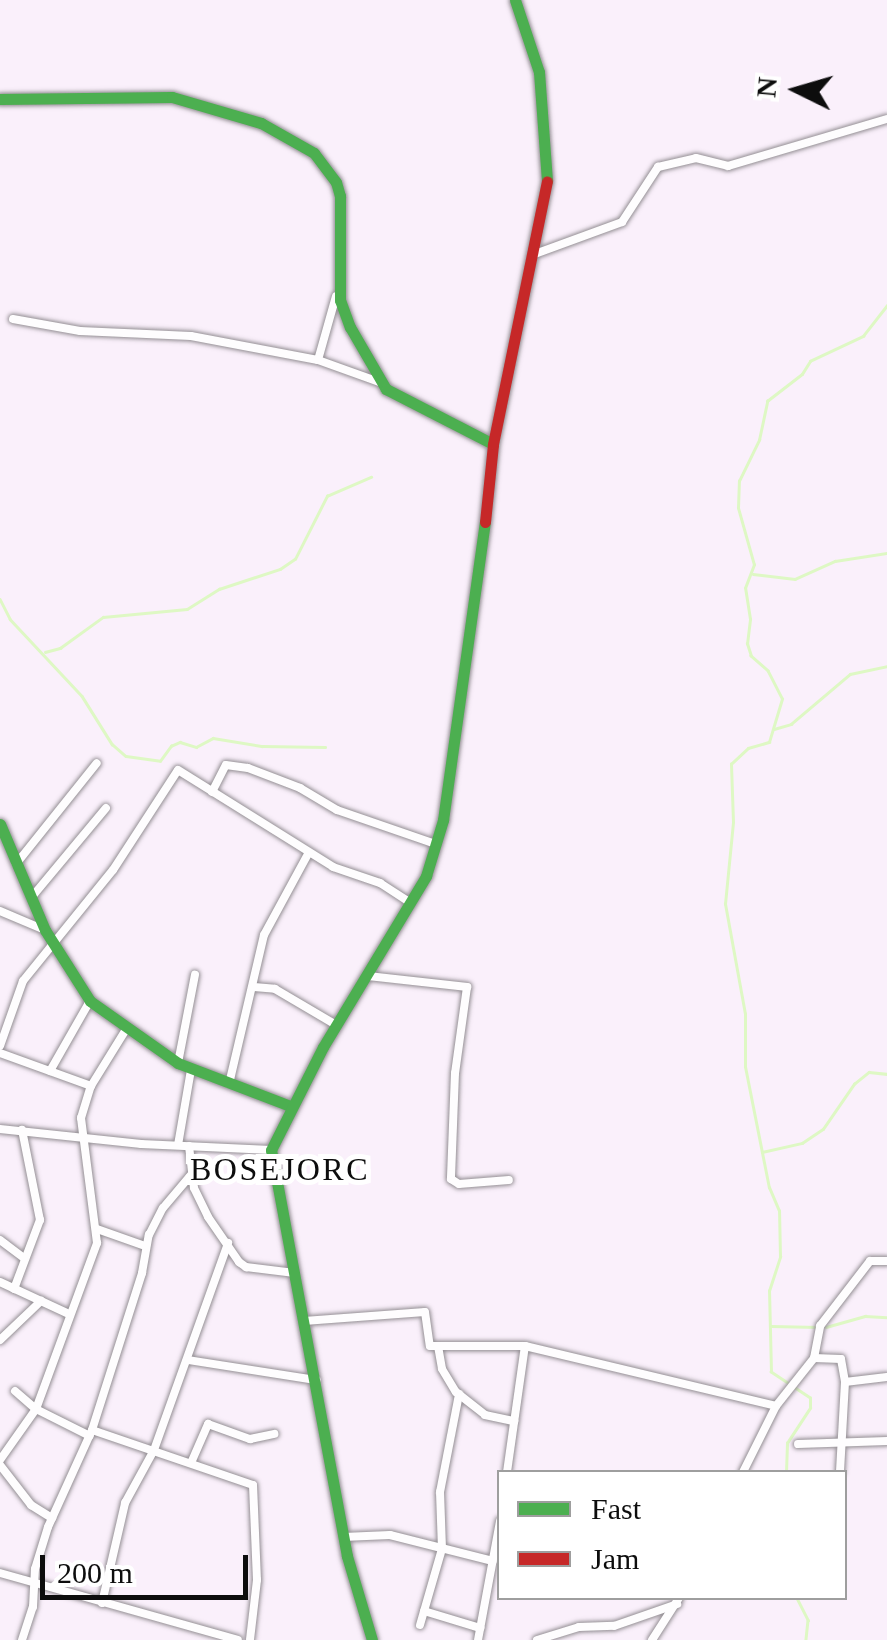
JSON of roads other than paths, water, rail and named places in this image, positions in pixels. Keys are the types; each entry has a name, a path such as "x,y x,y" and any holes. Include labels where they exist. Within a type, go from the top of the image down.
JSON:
{"street":[{"path":"372,1640 343,1537 272,1150 290,1106 336,1025 412,904 436,844 480,570 492,444 548,175 539,72 515,0"},
{"path":"0,99 172,97 202,102 261,122 314,152 336,182 340,196 338,287 318,360"},
{"path":"532,255 622,222 658,167 696,158 728,166 887,119"},
{"path":"338,287 350,326 392,396 492,444"},
{"path":"13,320 80,331 191,336 318,360 382,383"},
{"path":"16,864 97,763"},
{"path":"212,792 226,765 248,768 300,788 337,810 436,844"},
{"path":"91,1086 0,1050 4,1020 23,981 112,870 178,770 334,867 380,883 412,904"},
{"path":"32,898 106,808"},
{"path":"0,824 52,945 90,1001 178,1064 290,1106"},
{"path":"229,1084 264,935 309,852"},
{"path":"0,912 45,930"},
{"path":"178,1064 194,975"},
{"path":"368,976 466,987 456,1073 452,1179 459,1184 508,1180"},
{"path":"254,987 274,989 336,1025"},
{"path":"50,1071 90,1001"},
{"path":"52,1518 31,1505 0,1462 36,1409 97,1243 81,1118 91,1086 127,1028"},
{"path":"178,1145 192,1070"},
{"path":"0,1129 272,1150"},
{"path":"14,1289 40,1220 22,1130"},
{"path":"189,1146 191,1174 208,1217 246,1268 295,1273"},
{"path":"22,1640 36,1584 35,1570 52,1518 91,1433 142,1273 145,1246 163,1208 191,1174"},
{"path":"97,1230 145,1246"},
{"path":"0,1240 26,1259"},
{"path":"102,1603 125,1503 154,1450 228,1243"},
{"path":"744,1470 776,1406 814,1358 820,1326 870,1261 887,1261"},
{"path":"0,1282 69,1314"},
{"path":"0,1340 40,1302"},
{"path":"304,1321 425,1312 430,1346 525,1346 776,1406"},
{"path":"438,1346 442,1369 458,1394 485,1415 514,1421"},
{"path":"507,1470 525,1346"},
{"path":"814,1358 841,1358 845,1382 840,1470"},
{"path":"188,1360 316,1380"},
{"path":"845,1382 887,1377"},
{"path":"15,1391 36,1409 91,1433 154,1450 253,1485 257,1580 250,1640"},
{"path":"420,1624 442,1549 440,1492 458,1394"},
{"path":"191,1463 208,1424 250,1439 274,1434"},
{"path":"798,1444 887,1441"},
{"path":"343,1537 390,1535 493,1560"},
{"path":"478,1640 497,1538"},
{"path":"0,1573 238,1640"},
{"path":"537,1640 579,1627 614,1626 678,1600"},
{"path":"652,1640 678,1600"},
{"path":"424,1612 480,1628"}],"waterway":[{"path":"786,1470 787,1443 810,1408 810,1398 771,1372 769,1291 780,1257 779,1211 769,1188 745,1067 745,1014 725,904 733,822 731,764 748,748 769,742 782,699 768,671 751,656 747,644 750,619 745,588 754,565 738,508 739,481 759,440 767,401 802,374 810,361 863,336 887,305"},
{"path":"45,652 60,648 103,617 187,609 219,589 280,569 295,559 327,496 371,477"},
{"path":"753,574 795,579 835,561 887,553"},
{"path":"0,599 10,619 82,696 112,744 126,756 160,761 171,746 180,742 196,747 213,738 262,746 325,747"},
{"path":"774,729 791,724 850,674 887,666"},
{"path":"762,1152 802,1143 823,1129 854,1084 869,1072 887,1074"},
{"path":"826,1327 865,1316 887,1317"},
{"path":"771,1326 818,1327"},
{"path":"798,1600 808,1620 806,1640"}],"district":[{"name":"BOSEJORC","path":"280,1169"}]}
